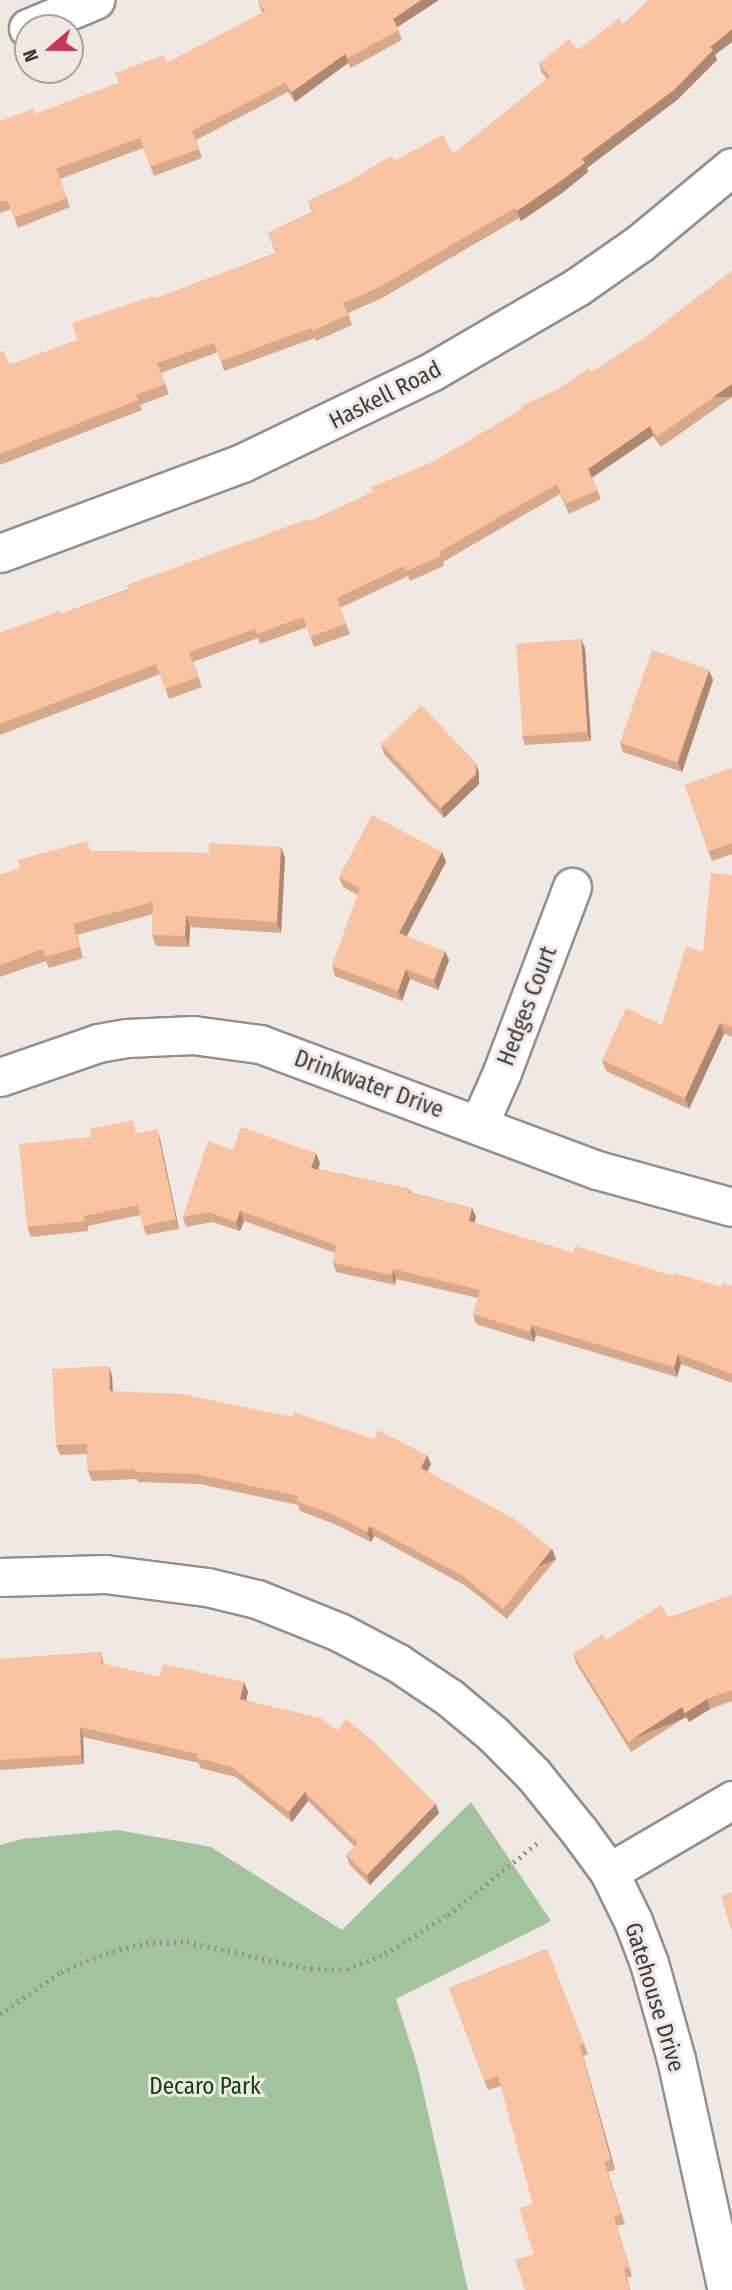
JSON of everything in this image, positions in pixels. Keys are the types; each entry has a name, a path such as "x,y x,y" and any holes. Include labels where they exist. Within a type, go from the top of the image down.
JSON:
{"street":[{"path":"62,14 95,0"},
{"name":"Haskell Road","path":"0,553 242,463 420,378 577,287 640,243 732,167"},
{"name":"Hedges Court","path":"479,1124 502,1072 572,887"},
{"name":"Drinkwater Drive","path":"0,1077 98,1043 192,1035 260,1044 597,1170 732,1207"},
{"name":"Gatehouse Drive","path":"0,1577 105,1574 157,1579 232,1593 298,1614 398,1663 450,1698 533,1774 609,1872 633,1921 665,2015 727,2290"},
{"path":"609,1872 732,1800"}],"path":[{"path":"0,2014 61,1972 106,1953 146,1943 187,1942 311,1969 347,1969 385,1954 448,1914 569,1818"}],"green space":[{"name":"Decaro Park","path":"471,1802 551,1921 396,1999 418,2068 468,2290 0,2290 0,1845 22,1839 118,1830 211,1847 342,1930"}],"building":[{"path":"421,0 393,19 399,30 348,58 345,54 292,92 285,83 192,131 199,149 150,167 140,138 56,169 67,198 14,218 7,200 0,202 0,121 33,109 35,114 119,83 115,73 164,55 167,63 265,11 258,2"},
{"path":"648,0 732,0 732,29 710,47 713,50 674,90 582,159 585,163 558,183 517,211 515,208 378,288 343,303 348,315 312,331 311,328 221,361 214,343 157,363 165,384 136,395 138,400 0,454 0,352 4,351 9,365 78,340 72,323 153,296 154,299 277,253 268,233 313,212 308,201 341,186 391,156 394,161 443,135 453,154 550,77 539,63 569,39 578,50 619,18 623,24"},
{"path":"732,271 732,384 657,437 650,426 588,469 597,490 565,504 557,484 439,552 441,556 406,571 404,566 337,598 346,624 310,637 303,617 257,634 255,629 189,652 198,677 165,689 156,664 0,724 0,633 59,611 61,614 129,590 127,585 308,519 309,522 373,492 371,487 433,462 522,409 521,406 558,389 589,368 592,372 643,339"},
{"path":"581,639 587,732 523,736 516,644"},
{"path":"652,650 709,670 677,762 620,743"},
{"path":"421,705 476,763 476,774 441,808 381,744"},
{"path":"732,768 732,843 709,851 685,785"},
{"path":"372,815 442,852 399,933 445,951 434,980 406,969 398,991 332,966 360,888 339,877"},
{"path":"87,841 90,851 209,853 209,843 281,847 277,922 186,916 185,936 152,935 153,902 73,924 79,947 45,957 43,949 0,965 0,875 20,868 18,860"},
{"path":"711,873 732,875 732,1027 720,1023 685,1098 602,1060 626,1008 662,1025 686,946 703,952"},
{"path":"133,1120 136,1134 157,1129 176,1219 143,1226 138,1205 84,1216 85,1221 27,1227 19,1144 91,1137 90,1129"},
{"path":"241,1127 316,1153 311,1168 410,1189 409,1193 472,1208 469,1221 573,1253 575,1246 674,1276 675,1273 721,1287 723,1283 732,1286 732,1374 678,1354 674,1367 532,1325 530,1332 473,1314 480,1290 393,1269 392,1275 333,1263 336,1245 240,1211 236,1222 209,1212 183,1217 208,1141 233,1150"},
{"path":"109,1366 110,1391 182,1394 292,1417 294,1412 374,1439 378,1430 427,1455 421,1468 516,1520 552,1549 503,1609 463,1576 370,1526 367,1532 334,1515 296,1501 298,1496 196,1474 135,1472 135,1469 88,1471 87,1444 56,1445 52,1369"},
{"path":"732,1595 732,1690 707,1699 685,1713 682,1707 628,1742 573,1654 603,1634 606,1640 661,1605 669,1618"},
{"path":"101,1652 101,1663 159,1677 163,1664 244,1682 240,1699 321,1718 337,1731 346,1719 373,1741 436,1804 367,1875 346,1855 358,1843 305,1792 289,1812 232,1767 197,1758 198,1754 80,1727 81,1755 0,1760 0,1659"},
{"path":"732,1892 732,1932 721,1896"},
{"path":"547,1949 584,2044 580,2046 611,2160 604,2162 621,2214 614,2217 629,2267 624,2268 629,2290 525,2290 515,2260 534,2254 519,2208 533,2204 498,2076 485,2081 449,1988"}]}
